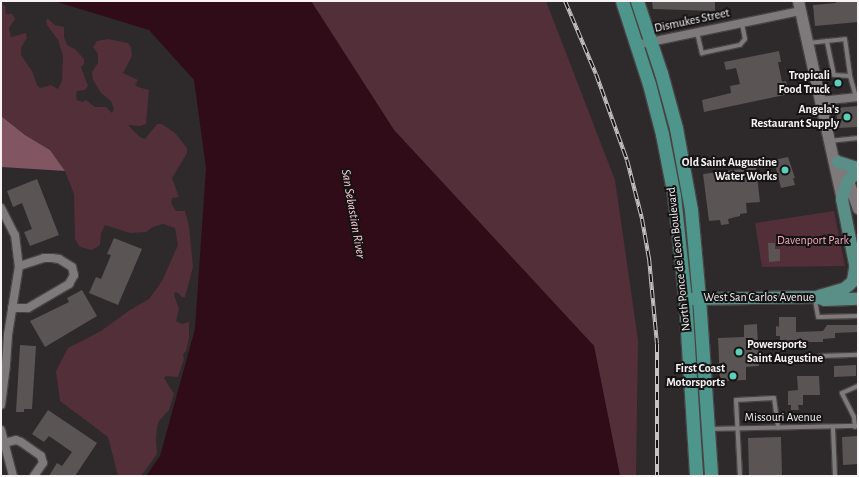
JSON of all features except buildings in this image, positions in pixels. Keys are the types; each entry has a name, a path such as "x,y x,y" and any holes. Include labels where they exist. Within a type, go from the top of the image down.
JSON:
{"highway":[{"name":"North Ponce de Leon Boulevard","path":"622,1 649,84 667,156 677,216 685,299 696,476"},
{"name":"North Ponce de Leon Boulevard","path":"637,1 669,102 682,156 691,210 699,298 711,476"}],"main road":[{"path":"799,6 829,141 835,159 857,266 858,279"},
{"path":"835,159 858,168"},
{"path":"835,159 848,181 858,208"},
{"path":"842,199 843,189 848,181 858,173"},
{"path":"816,297 844,289 852,281 857,266"},
{"name":"West San Carlos Avenue","path":"685,299 816,297 825,300 858,299"}],"street":[{"name":"Dismukes Street","path":"636,45 742,23 799,6"},
{"path":"820,101 857,97"},
{"path":"1,208 15,235 19,266 12,308 1,405"},
{"path":"12,308 28,308 69,284 74,275 72,267 59,259 44,258 19,266"},
{"path":"1,430 13,476"},
{"path":"4,443 16,440 41,456 43,463 34,476"}],"lane":[{"path":"697,32 702,53 740,45 745,39 742,23"},
{"path":"808,43 845,39 850,76 857,97"},
{"path":"828,41 834,75 850,76"},
{"path":"829,141 858,138"},
{"path":"816,297 818,317 858,316"},
{"path":"820,356 858,354"},
{"path":"857,426 842,393 858,386"},
{"path":"740,476 736,400 774,398 778,428"},
{"name":"Missouri Avenue","path":"707,428 833,428 857,426"},
{"path":"833,428 835,476"}],"green space":[{"path":"311,1 546,1 615,180 638,340 636,476 620,476 594,346 394,130"},
{"path":"1,3 5,6 6,14 12,14 15,19 9,28 11,37 26,33 27,37 21,48 21,55 32,71 37,85 40,88 51,85 58,89 62,81 63,56 58,40 47,25 46,20 48,19 55,25 64,27 64,37 67,45 75,49 84,59 84,64 81,67 88,86 85,90 77,91 77,100 83,102 86,100 95,107 106,107 112,113 114,109 111,101 101,93 93,80 92,72 98,63 98,54 93,47 97,41 108,39 128,43 131,47 132,56 123,73 138,80 135,85 138,87 149,90 146,124 140,126 128,125 140,137 145,139 157,124 162,124 175,133 187,148 187,153 172,178 179,197 172,198 171,203 176,211 185,211 189,226 193,267 185,297 182,297 175,292 174,295 179,309 176,321 182,324 189,322 189,338 186,351 183,354 184,359 178,377 166,376 164,378 174,394 169,410 159,421 157,427 157,454 141,476 118,476 108,437 60,401 56,371 68,348 101,331 130,310 149,299 162,281 178,245 175,228 163,224 153,227 146,232 130,233 105,225 101,233 100,245 92,250 80,247 75,239 74,194 65,171 50,150 25,135 1,116"},
{"name":"Davenport Park","path":"834,211 845,266 762,267 755,223"}],"shaded area":[{"path":"1,116 25,135 50,150 65,171 1,167"}],"water":[{"name":"San Sebastian River","path":"54,1 311,1 394,130 594,346 620,476 146,476 160,456 195,329 206,168 194,80 149,30"}],"railway":[{"path":"565,1 596,74 627,160 642,219 649,258 657,344 657,476"}],"place":[{"name":"Tropicali Food Truck","path":"838,83"},
{"name":"Angela's Restaurant Supply","path":"847,117"},
{"name":"Old Saint Augustine Water Works","path":"785,170"},
{"name":"Powersports Saint Augustine","path":"739,352"},
{"name":"First Coast Motorsports","path":"733,376"}]}
